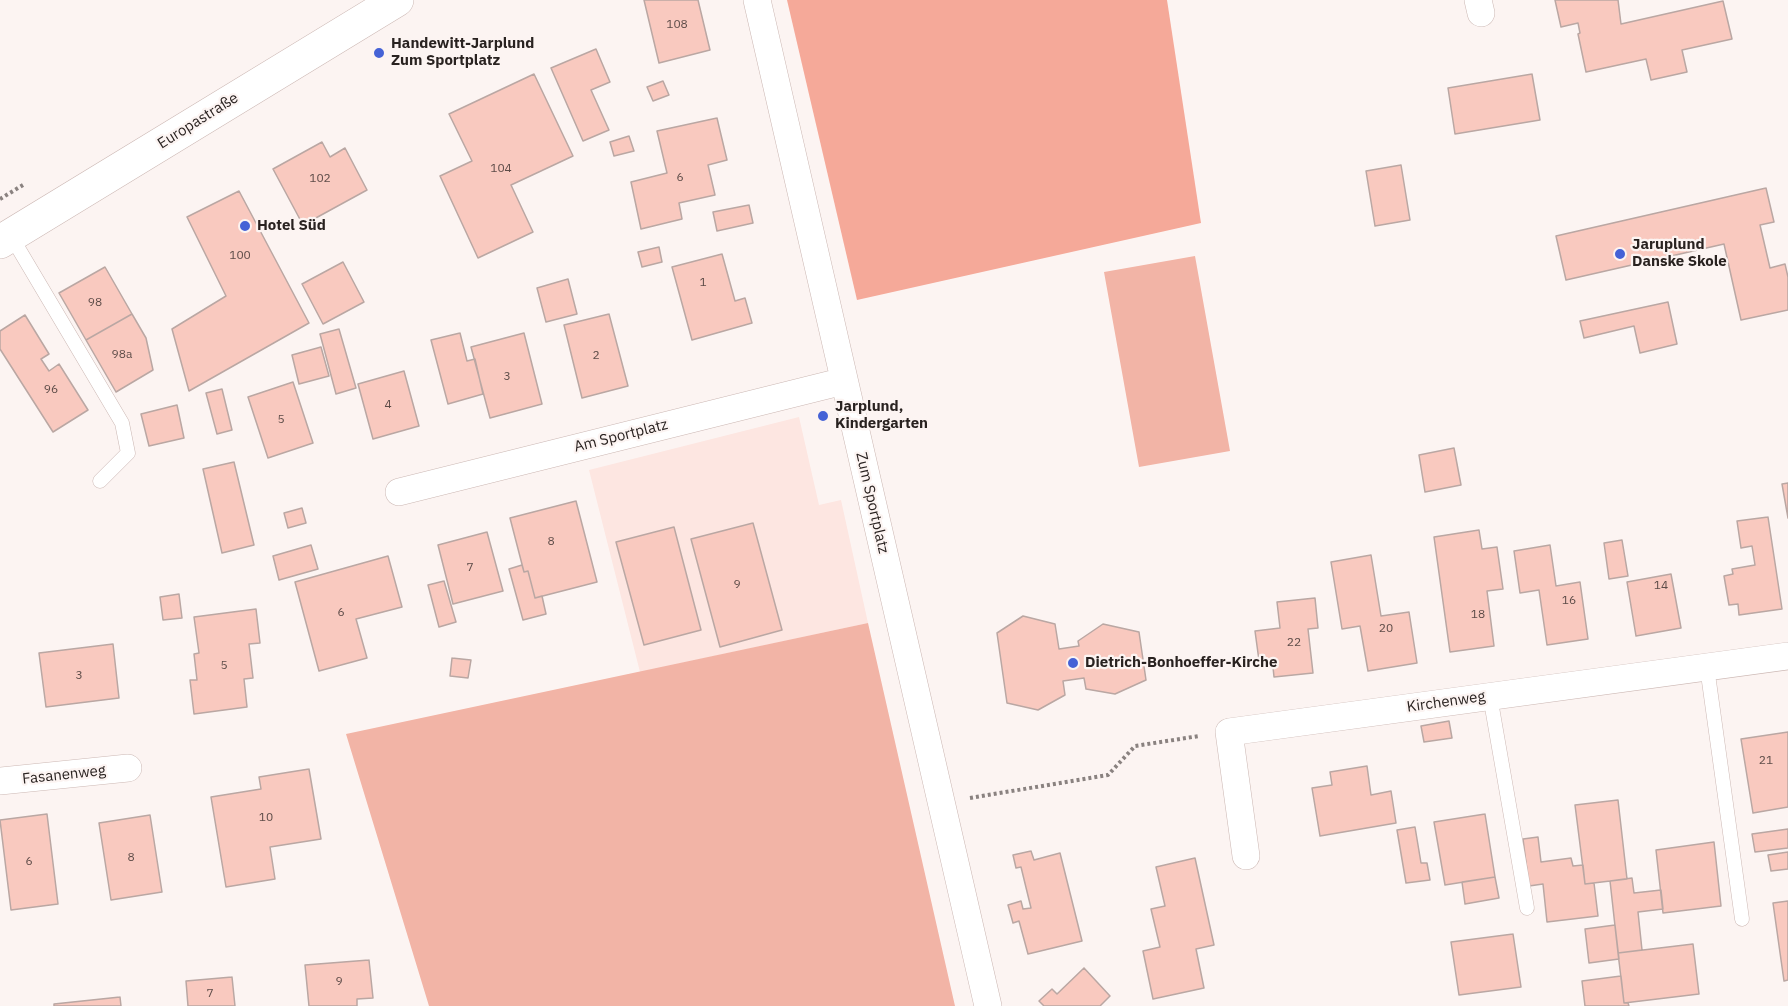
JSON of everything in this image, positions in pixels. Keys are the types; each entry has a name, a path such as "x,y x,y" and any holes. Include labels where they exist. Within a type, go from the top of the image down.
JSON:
{"main road":[{"name":"Europastraße","path":"6,239 397,0"}],"street":[{"name":"Zum Sportplatz","path":"757,0 987,1006"},
{"name":"Am Sportplatz","path":"399,492 844,381"},
{"name":"Kirchenweg","path":"1229,732 1788,656"},
{"path":"1229,732 1246,856"},
{"name":"Fasanenweg","path":"0,781 128,768"}],"lane":[{"path":"6,239 122,423 128,453 100,481"},
{"path":"1707,667 1742,919"},
{"path":"1490,696 1527,909"}],"path":[{"path":"941,802 1108,775 1135,746 1229,732"}],"shaded area":[{"path":"787,0 1167,0 1201,223 857,300"},
{"path":"1195,256 1230,451 1139,467 1104,272"},
{"path":"799,417 819,505 841,500 868,623 640,672 589,470"},
{"path":"868,623 955,1006 429,1006 346,734"}],"building":[{"path":"644,0 698,0 710,50 659,63"},
{"path":"1555,0 1618,0 1621,24 1723,1 1732,39 1682,50 1687,72 1651,80 1646,59 1586,72 1578,23 1561,27"},
{"path":"596,49 610,82 591,90 609,130 583,141 551,68"},
{"path":"534,74 573,156 511,185 533,232 478,258 440,176 472,161 449,114"},
{"path":"1532,74 1540,120 1455,134 1448,88"},
{"path":"663,81 669,95 653,101 647,87"},
{"path":"717,118 727,160 708,165 715,195 679,203 682,219 641,229 631,182 667,173 657,131"},
{"path":"629,136 634,151 614,156 610,142"},
{"path":"322,142 330,157 345,148 367,190 303,225 273,169"},
{"path":"1401,165 1410,220 1375,226 1366,171"},
{"name":"Jaruplund Danske Skole","path":"1766,188 1774,222 1760,225 1770,268 1785,264 1788,277 1788,310 1741,320 1724,244 1566,280 1556,236"},
{"path":"239,191 309,323 189,391 172,329 226,296 187,217"},
{"path":"749,205 753,223 717,231 713,212"},
{"path":"659,247 662,262 642,267 638,252"},
{"path":"722,254 735,301 745,298 752,323 692,340 672,267"},
{"path":"343,262 364,302 323,324 302,284"},
{"path":"105,267 132,314 86,340 59,293"},
{"path":"568,279 577,314 546,322 537,288"},
{"path":"1668,302 1677,344 1640,353 1634,326 1584,338 1580,321"},
{"path":"132,314 146,338 153,370 116,392 86,340"},
{"path":"609,314 628,386 582,398 564,325"},
{"path":"25,315 49,354 41,359 49,371 59,364 88,410 53,432 0,349 0,331"},
{"path":"339,329 356,388 336,394 320,334"},
{"path":"460,333 467,361 475,359 483,394 448,404 431,340"},
{"path":"524,333 542,404 490,418 471,347"},
{"path":"321,347 329,376 299,384 292,355"},
{"path":"404,371 419,426 373,439 358,384"},
{"path":"293,382 313,443 268,458 248,397"},
{"path":"222,389 232,430 217,434 206,393"},
{"path":"177,405 184,438 149,446 141,414"},
{"path":"1454,448 1461,485 1425,492 1419,455"},
{"path":"234,462 254,545 222,553 203,469"},
{"path":"1788,483 1788,518 1782,484"},
{"path":"576,501 597,582 535,598 528,571 524,572 510,518"},
{"path":"302,508 306,523 288,528 284,513"},
{"path":"1768,517 1782,609 1739,615 1738,604 1729,605 1724,576 1733,574 1732,569 1755,565 1752,546 1741,548 1737,521"},
{"path":"753,523 782,630 720,647 691,539"},
{"path":"674,527 701,630 644,645 616,542"},
{"path":"1479,530 1482,549 1497,547 1503,589 1487,591 1494,646 1450,652 1434,537"},
{"path":"487,532 503,591 453,604 438,545"},
{"path":"1622,540 1628,576 1609,579 1604,543"},
{"path":"311,545 318,569 279,580 273,556"},
{"path":"1550,545 1556,586 1580,582 1588,639 1547,645 1539,590 1520,593 1514,551"},
{"path":"1371,555 1381,616 1409,612 1417,663 1368,671 1360,626 1342,629 1331,562"},
{"path":"388,556 402,607 356,619 367,658 319,671 295,582"},
{"path":"522,565 524,572 528,571 535,598 542,596 546,614 523,620 509,569"},
{"path":"1671,574 1681,628 1636,636 1627,582"},
{"path":"444,581 456,622 439,627 428,585"},
{"path":"179,594 182,618 163,620 160,597"},
{"path":"1315,598 1318,628 1308,629 1313,673 1274,677 1273,667 1260,668 1255,631 1280,628 1277,602"},
{"path":"256,609 260,643 249,644 253,678 244,679 247,707 194,714 190,680 197,680 194,654 199,653 194,617"},
{"name":"Dietrich-Bonhoeffer-Kirche","path":"1023,616 1055,624 1059,649 1079,646 1078,641 1103,624 1139,632 1146,680 1115,694 1086,689 1084,678 1063,681 1065,695 1038,710 1007,703 997,633"},
{"path":"113,644 119,698 46,707 39,653"},
{"path":"452,658 471,660 468,678 450,676"},
{"path":"1449,721 1452,738 1424,742 1421,726"},
{"path":"1788,732 1788,807 1753,813 1741,739"},
{"path":"1367,766 1371,795 1391,791 1396,823 1320,836 1312,788 1332,785 1330,772"},
{"path":"309,769 321,839 270,847 275,879 226,887 211,797 261,789 259,777"},
{"path":"1618,800 1627,879 1585,884 1575,805"},
{"path":"47,814 58,904 11,910 0,820"},
{"path":"1485,814 1495,877 1445,885 1434,822"},
{"path":"150,815 162,892 111,900 99,823"},
{"path":"1415,827 1421,863 1427,863 1430,880 1406,883 1397,830"},
{"path":"1788,829 1788,848 1755,852 1752,834"},
{"path":"1538,837 1541,862 1571,858 1573,866 1583,865 1585,884 1594,883 1598,916 1547,922 1543,884 1529,886 1523,839"},
{"path":"1714,842 1721,906 1663,913 1656,850"},
{"path":"1031,851 1034,860 1060,853 1082,941 1028,954 1019,921 1013,923 1008,905 1021,901 1023,909 1031,908 1021,867 1016,868 1013,855"},
{"path":"1788,852 1788,869 1771,871 1768,855"},
{"path":"1195,858 1214,945 1196,949 1204,988 1153,999 1143,951 1160,947 1151,909 1165,906 1156,867"},
{"path":"1495,877 1499,898 1465,904 1462,882"},
{"path":"1632,878 1634,893 1661,890 1663,909 1638,912 1642,950 1618,953 1610,881"},
{"path":"1788,901 1788,980 1784,981 1773,903"},
{"path":"1615,925 1619,959 1589,963 1585,929"},
{"path":"1513,934 1521,987 1459,995 1451,942"},
{"path":"1693,944 1699,994 1624,1003 1618,953"},
{"path":"369,960 373,998 357,999 357,1006 309,1006 305,965"},
{"path":"1084,968 1110,996 1100,1006 1044,1006 1039,1001 1052,989 1057,994"},
{"path":"1621,976 1624,1003 1628,1003 1629,1006 1585,1006 1582,981"},
{"path":"232,977 235,1006 188,1006 186,981"},
{"path":"120,997 121,1006 54,1006 54,1004"}],"place":[{"name":"Handewitt-Jarplund Zum Sportplatz","path":"379,53"},
{"name":"Hotel Süd","path":"245,226"},
{"name":"Jaruplund Danske Skole","path":"1620,254"},
{"name":"Jarplund, Kindergarten","path":"823,416"},
{"name":"Dietrich-Bonhoeffer-Kirche","path":"1073,663"}]}
